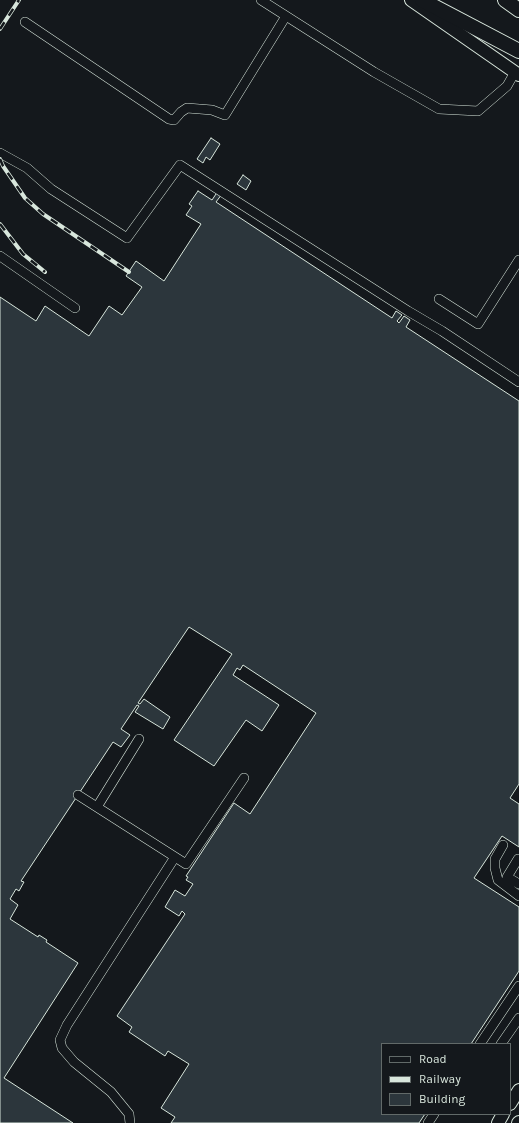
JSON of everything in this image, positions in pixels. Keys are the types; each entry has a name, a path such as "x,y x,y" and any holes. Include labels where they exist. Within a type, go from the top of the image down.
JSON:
{"highway":[{"path":"422,0 519,51"},
{"path":"505,0 519,10"}],"main road":[{"path":"411,0 517,73"},
{"path":"511,1102 519,1090"}],"lane":[{"path":"261,0 374,72 439,109 478,111 506,86 517,73"},
{"path":"25,22 169,119 174,120 187,108 212,110 225,115 286,16"},
{"path":"0,153 27,168 51,189 127,238 180,165 408,311 442,331 519,382"},
{"path":"0,256 75,308"},
{"path":"439,299 478,324 519,260"},
{"path":"97,807 139,739"},
{"path":"78,795 186,864 244,778"},
{"path":"502,845 495,859 495,868 498,880 506,888 519,896"},
{"path":"130,1123 129,1114 111,1092 74,1062 62,1048 60,1040 67,1025 175,857"},
{"path":"519,860 518,859 507,877 519,884"},
{"path":"481,1043 519,986"},
{"path":"502,1043 519,1019"}],"building":[{"path":"211,138 220,144 210,160 206,157 203,163 197,159"},
{"path":"243,175 251,181 246,190 237,184"},
{"path":"198,191 212,200 218,191 222,194 216,202 392,318 396,311 402,315 397,321 399,323 404,316 410,320 406,327 519,401 519,784 510,798 519,804 519,847 502,836 474,878 519,907 519,971 472,1043 381,1043 381,1115 424,1115 419,1123 171,1123 175,1117 161,1108 189,1064 168,1051 165,1056 129,1032 132,1027 117,1016 185,914 182,911 179,916 165,907 175,890 185,896 193,884 186,880 188,877 186,876 234,803 250,814 316,713 243,665 240,670 237,668 233,675 279,705 262,731 246,720 214,766 174,740 232,654 189,627 138,703 140,704 144,699 170,717 163,729 135,712 139,706 137,705 121,729 130,735 121,747 113,742 21,881 24,882 19,891 16,889 10,899 18,905 10,919 38,937 39,935 47,940 46,942 78,963 4,1078 73,1123 0,1123 0,297 36,321 45,306 89,336 109,306 122,315 142,287 126,276 136,261 164,281 201,224 186,215 192,206 189,204"}],"railway":[{"path":"0,29 19,0"},
{"path":"0,159 3,166 25,198 43,214 129,272"},
{"path":"0,224 23,254 45,272"}]}
